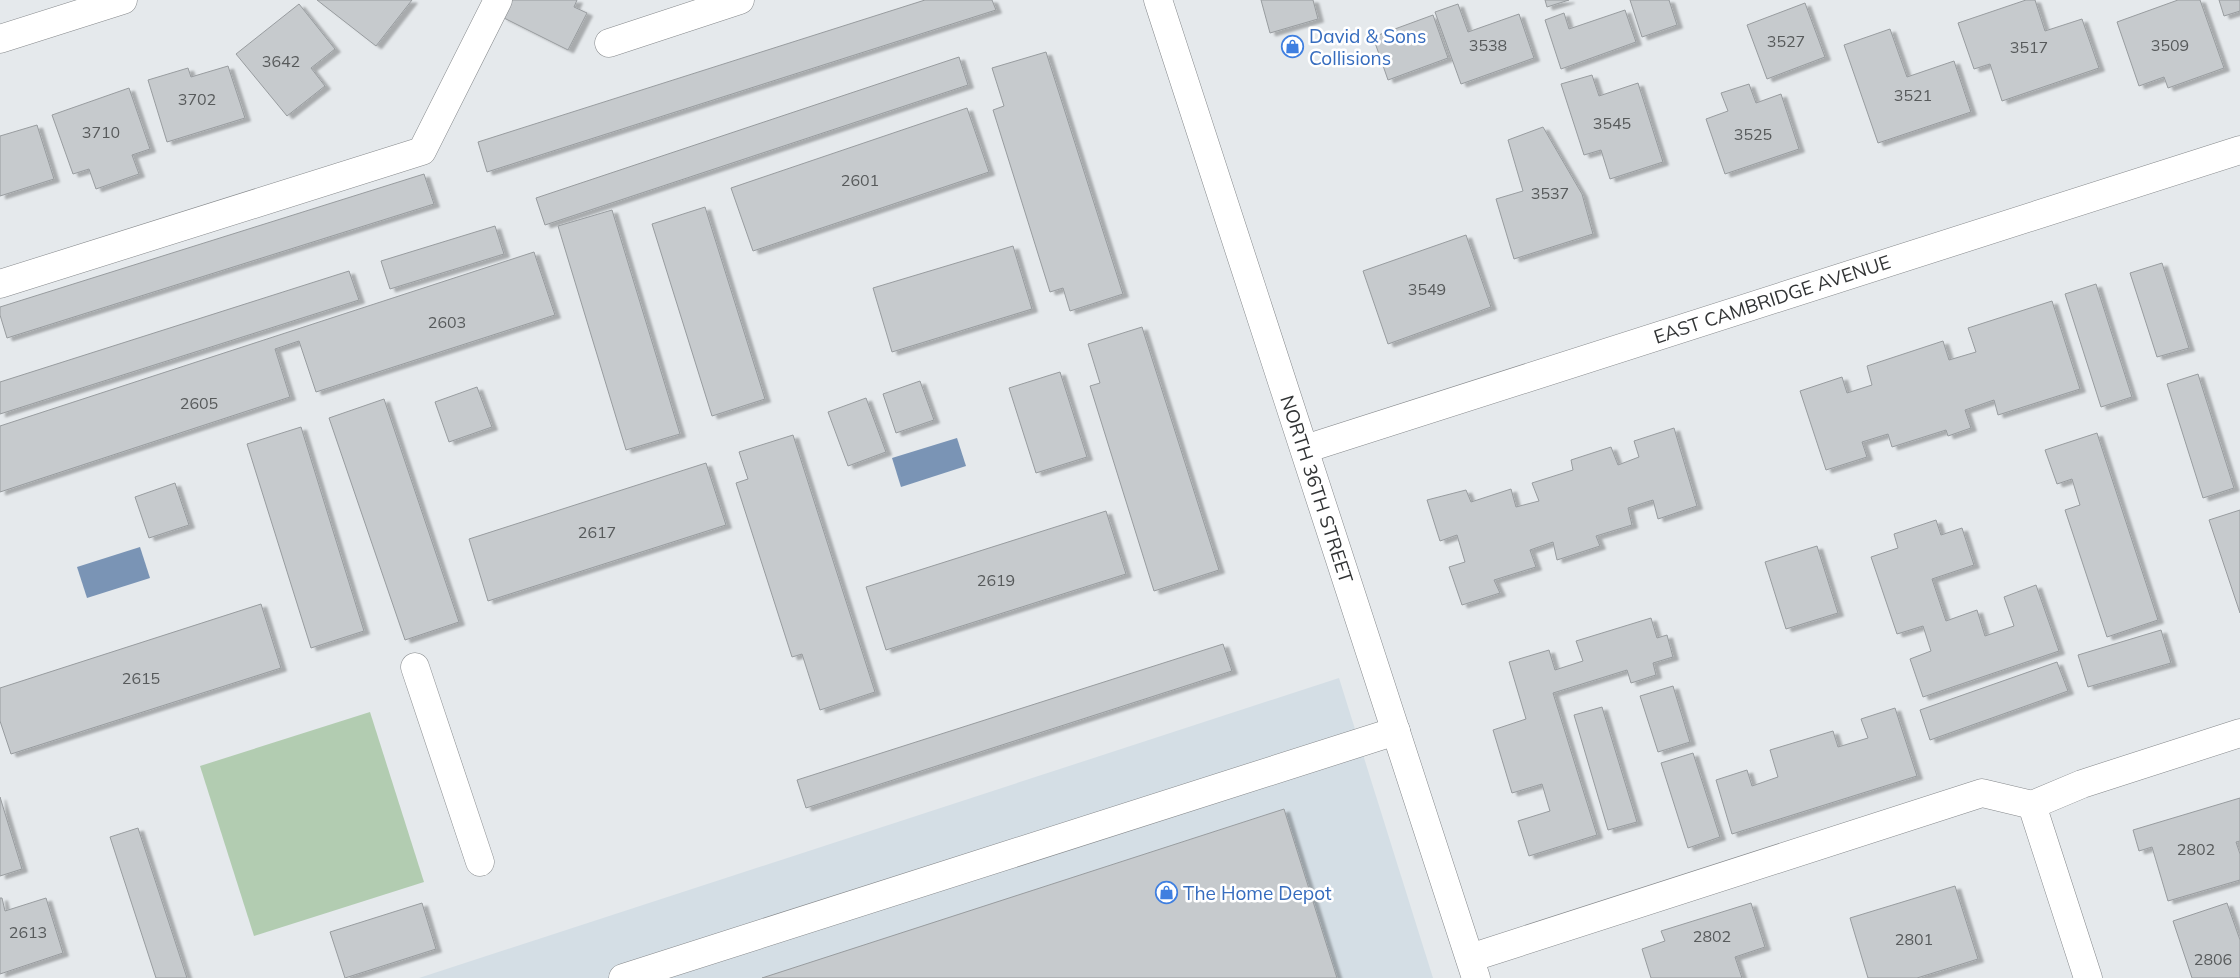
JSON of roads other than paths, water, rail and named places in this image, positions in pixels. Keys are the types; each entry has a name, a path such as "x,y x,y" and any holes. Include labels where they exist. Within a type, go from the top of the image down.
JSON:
{"street":[{"path":"0,39 123,0"},
{"path":"0,284 422,151 498,0"},
{"path":"609,43 740,0"},
{"name":"NORTH 36TH STREET","path":"1158,0 1473,968"},
{"name":"EAST CAMBRIDGE AVENUE","path":"1304,449 2240,150"},
{"path":"415,667 480,862"},
{"path":"623,978 1396,731"},
{"path":"1473,968 1982,793 2032,805 2082,784 2240,733"},
{"path":"2032,805 2088,978"}],"water":[{"path":"957,438 966,466 901,487 892,458"},
{"path":"140,547 150,578 87,598 77,567"}],"place":[{"name":"David & Sons Collisions","path":"1293,47"},
{"name":"The Home Depot","path":"1167,893"}]}
